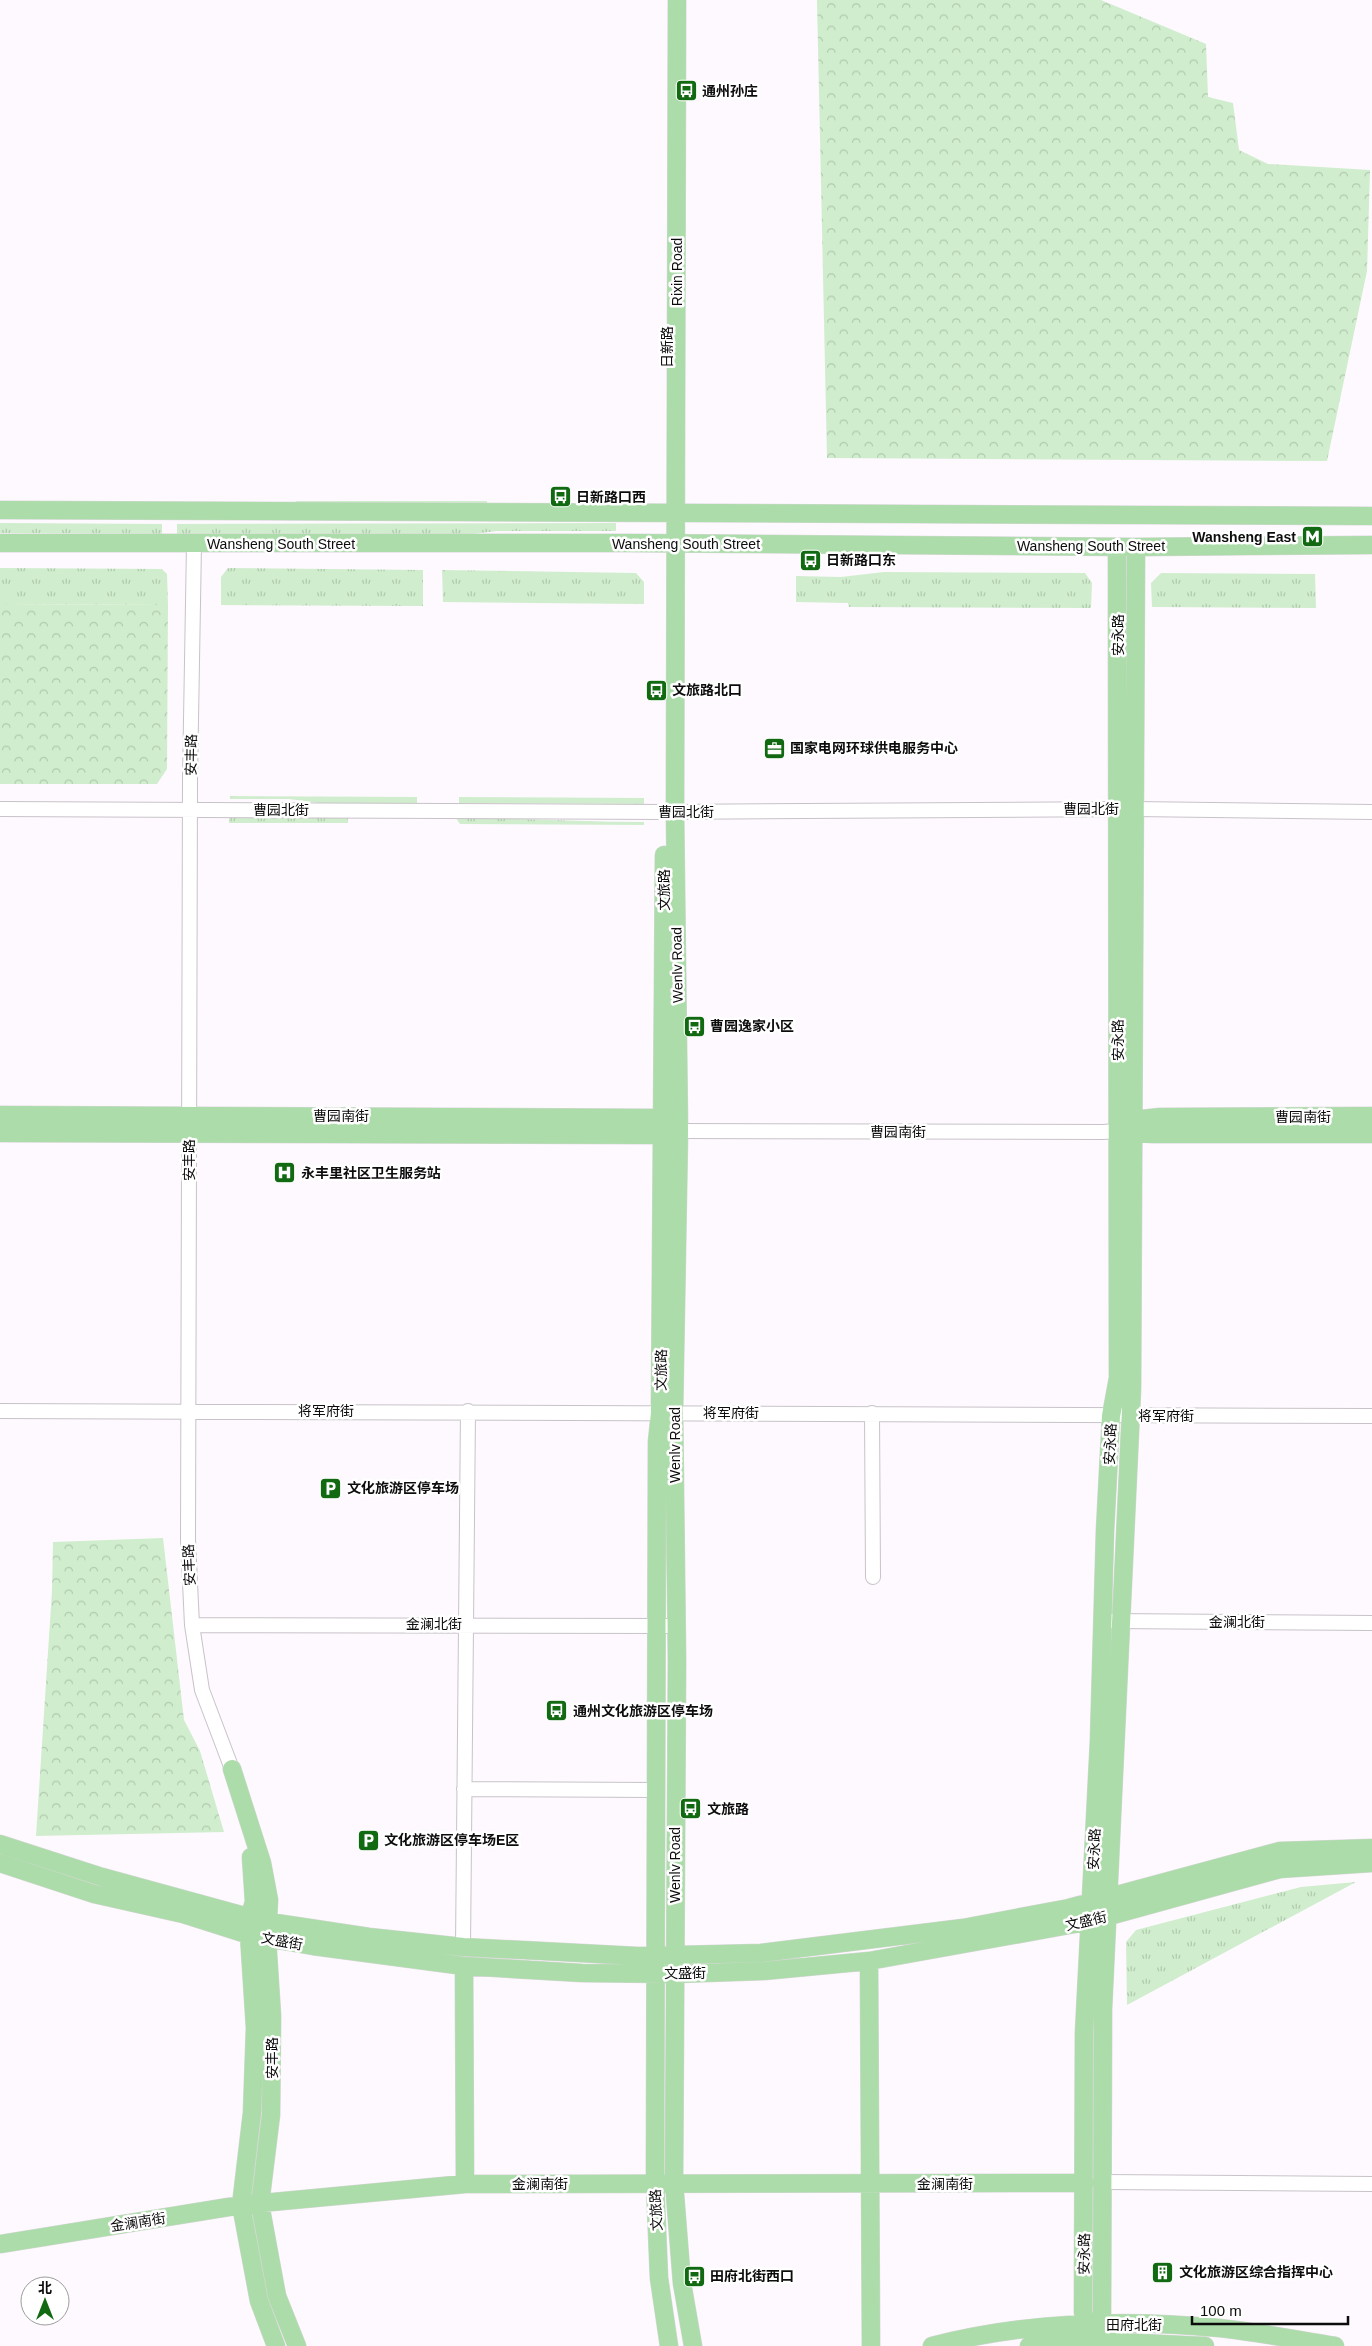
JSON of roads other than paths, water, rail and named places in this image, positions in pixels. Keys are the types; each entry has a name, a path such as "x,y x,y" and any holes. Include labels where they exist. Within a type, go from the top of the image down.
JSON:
{"main road":[{"name":"日新路","path":"668,0 671,514"},
{"name":"Rixin Road","path":"671,543 677,0"},
{"path":"0,510 1372,516"},
{"name":"Wansheng South Street","path":"0,543 671,543 1117,547 1372,545"},
{"name":"Wenlv Road","path":"671,543 670,812 679,1131 667,1413 676,1626 674,2182 682,2283 693,2346"},
{"name":"安永路","path":"1093,2333 1102,2312 1104,2182 1103,2009 1110,1897 1132,1388 1128,1128 1117,809 1117,547"},
{"name":"安永路","path":"1093,2333 1085,2183 1084,2033 1092,1902 1111,1416 1118,1378 1128,1128 1134,809 1136,547"},
{"name":"文旅路","path":"669,2346 659,2278 655,2183 657,1442 667,1413 661,1127 670,812"},
{"name":"曹园南街","path":"0,1115 189,1115 661,1127 679,1131"},
{"name":"曹园南街","path":"1128,1128 1160,1117 1372,1116"},
{"name":"曹园南街","path":"0,1133 189,1134 661,1127"},
{"name":"曹园南街","path":"1128,1128 1372,1134"},
{"name":"安丰路","path":"232,1769 250,1832 254,1902 249,1927 255,2028 252,2113 241,2205 256,2292 276,2346"},
{"name":"安丰路","path":"232,1769 262,1863 269,1900 268,1930 272,2016 271,2115 260,2204 277,2296 297,2346"},
{"name":"文盛街","path":"0,1844 249,1927"},
{"name":"文盛街","path":"268,1930 369,1937 463,1947 637,1956 761,1953 963,1928 1092,1902 1280,1851 1372,1848"},
{"name":"文盛街","path":"0,1863 94,1894 183,1914 464,1966 656,1974 764,1971 869,1961 1091,1921 1280,1869 1372,1864"},
{"path":"869,1961 871,2346"},
{"path":"464,1966 465,2184"},
{"name":"金澜南街","path":"0,2244 241,2205 465,2184 674,2182 870,2184 1085,2183"},
{"name":"田府北街","path":"932,2346 991,2334 1093,2333 1191,2326 1336,2346"},
{"name":"田府北街","path":"1030,2346 1093,2333 1205,2346"}],"street":[{"name":"安丰路","path":"194,544 190,811 188,1540 192,1624 202,1690 232,1769"},
{"name":"曹园北街","path":"0,809 670,812 1134,809 1372,812"},
{"name":"曹园南街","path":"679,1131 1103,1132 1128,1128"},
{"name":"将军府街","path":"0,1411 1372,1416"},
{"path":"463,1947 464,1624 468,1412"},
{"path":"872,1413 873,1577"},
{"name":"金澜北街","path":"1103,1621 1372,1623"},
{"name":"金澜北街","path":"192,1624 676,1626"},
{"path":"464,1789 656,1790"},
{"path":"1104,2182 1372,2184"}],"place":[{"name":"通州孙庄","path":"686,91"},
{"name":"日新路口西","path":"560,497"},
{"name":"Wansheng East","path":"1312,537"},
{"name":"日新路口东","path":"810,560"},
{"name":"文旅路北口","path":"656,690"},
{"name":"国家电网环球供电服务中心","path":"774,748"},
{"name":"曹园逸家小区","path":"694,1026"},
{"name":"永丰里社区卫生服务站","path":"285,1173"},
{"name":"文化旅游区停车场","path":"331,1488"},
{"name":"通州文化旅游区停车场","path":"557,1711"},
{"name":"文旅路","path":"691,1809"},
{"name":"文化旅游区停车场E区","path":"368,1840"},
{"name":"文化旅游区综合指挥中心","path":"1163,2272"},
{"name":"田府北街西口","path":"694,2276"}]}
